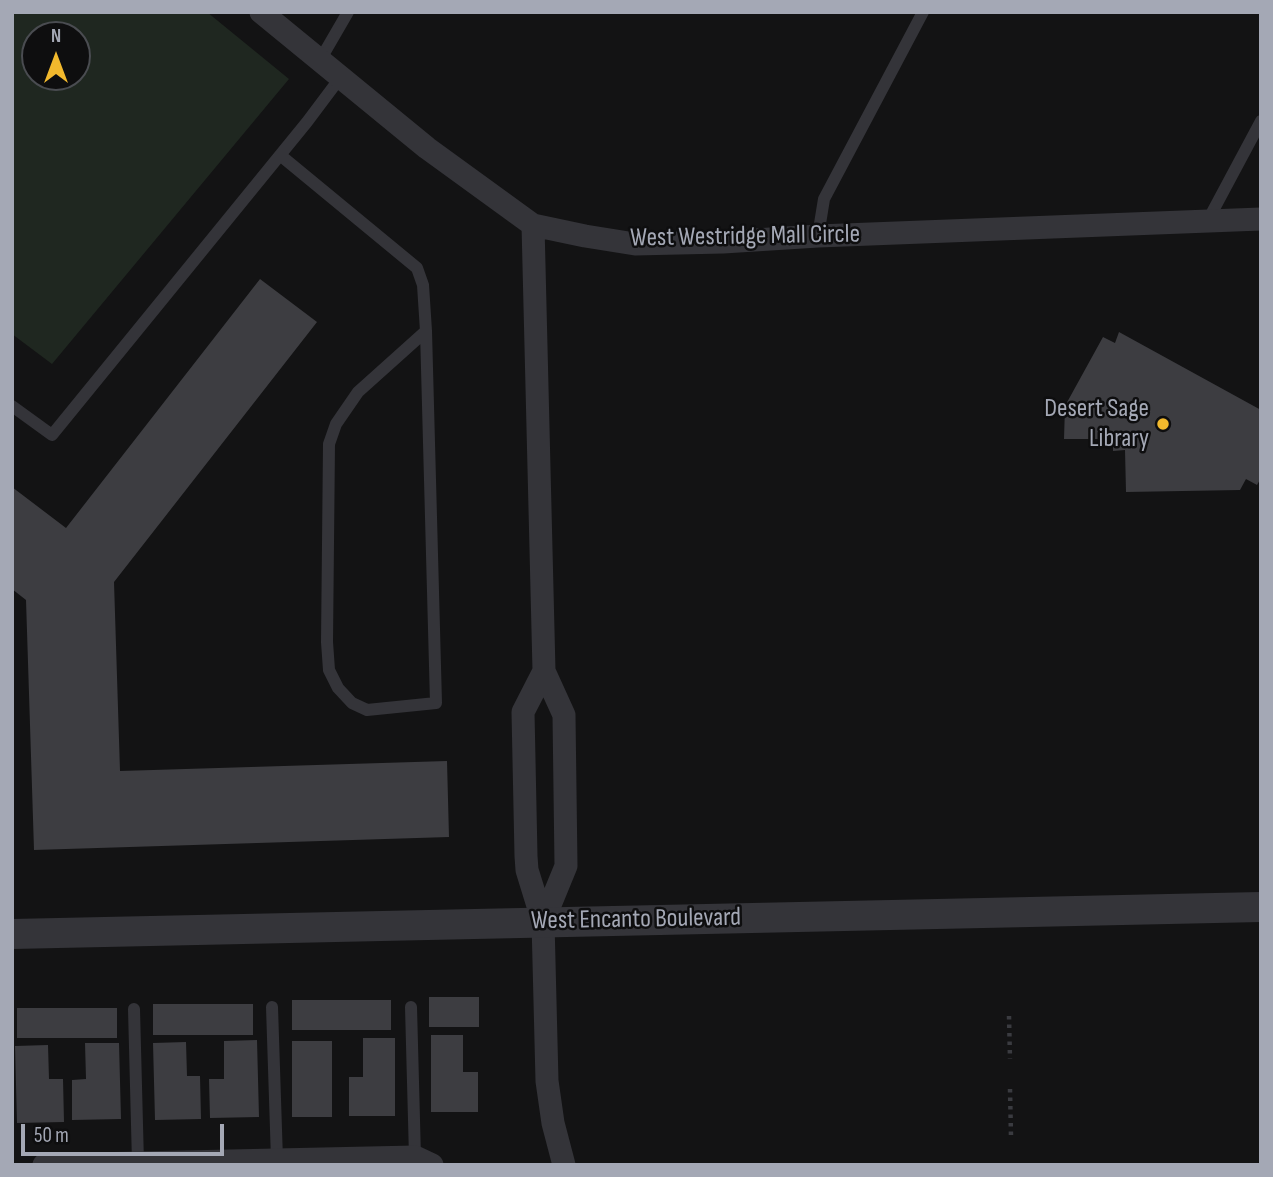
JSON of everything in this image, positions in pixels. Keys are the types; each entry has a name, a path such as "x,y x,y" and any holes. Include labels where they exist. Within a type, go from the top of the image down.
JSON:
{"street":[{"name":"West Westridge Mall Circle","path":"261,12 427,148 533,225 585,236 635,244 723,242 1261,219"},
{"path":"533,225 544,671 564,715 566,866 543,922"},
{"path":"544,671 523,712 527,870 543,922 547,1081 553,1123 564,1165"},
{"name":"West Encanto Boulevard","path":"12,934 1261,907"},
{"path":"44,1165 277,1160 423,1161"}],"lane":[{"path":"319,62 348,12"},
{"path":"818,236 824,199 923,12"},
{"path":"12,406 52,435 340,78"},
{"path":"1207,223 1261,121"},
{"path":"280,155 417,268 423,285 426,331 436,703 367,710 352,702 338,688 329,670 329,444 336,424 358,393 426,331"},
{"path":"272,1007 277,1160"},
{"path":"411,1007 423,1161"},
{"path":"134,1009 138,1163"}],"path":[{"path":"1009,1016 1010,1059"},
{"path":"1010,1089 1011,1136"}],"shaded area":[{"path":"12,12 207,12 289,79 52,364 12,334"}],"building":[{"path":"260,279 317,322 114,582 120,771 447,761 449,837 34,850 26,600 12,589 12,487 66,528"},
{"name":"Desert Sage Library","path":"1119,332 1261,410 1261,478 1257,485 1246,479 1240,490 1126,492 1125,450 1113,451 1113,444 1105,445 1105,439 1064,439 1065,406 1103,337 1115,343"},
{"path":"429,997 479,997 479,1027 429,1027"},
{"path":"292,1000 391,1000 391,1030 292,1030"},
{"path":"153,1004 253,1004 253,1035 153,1035"},
{"path":"17,1008 117,1008 117,1038 17,1038"},
{"path":"431,1035 463,1035 463,1072 478,1072 478,1112 431,1112"},
{"path":"363,1038 395,1038 395,1116 349,1116 349,1077 363,1077"},
{"path":"257,1040 259,1117 210,1118 209,1079 224,1079 224,1041"},
{"path":"292,1041 332,1041 332,1117 292,1117"},
{"path":"186,1042 187,1076 200,1076 201,1119 155,1120 153,1043"},
{"path":"85,1043 119,1043 121,1119 72,1120 72,1080 86,1079"},
{"path":"48,1045 49,1079 63,1079 64,1122 17,1123 15,1046"}],"place":[{"name":"Desert Sage Library","path":"1163,424"}]}
